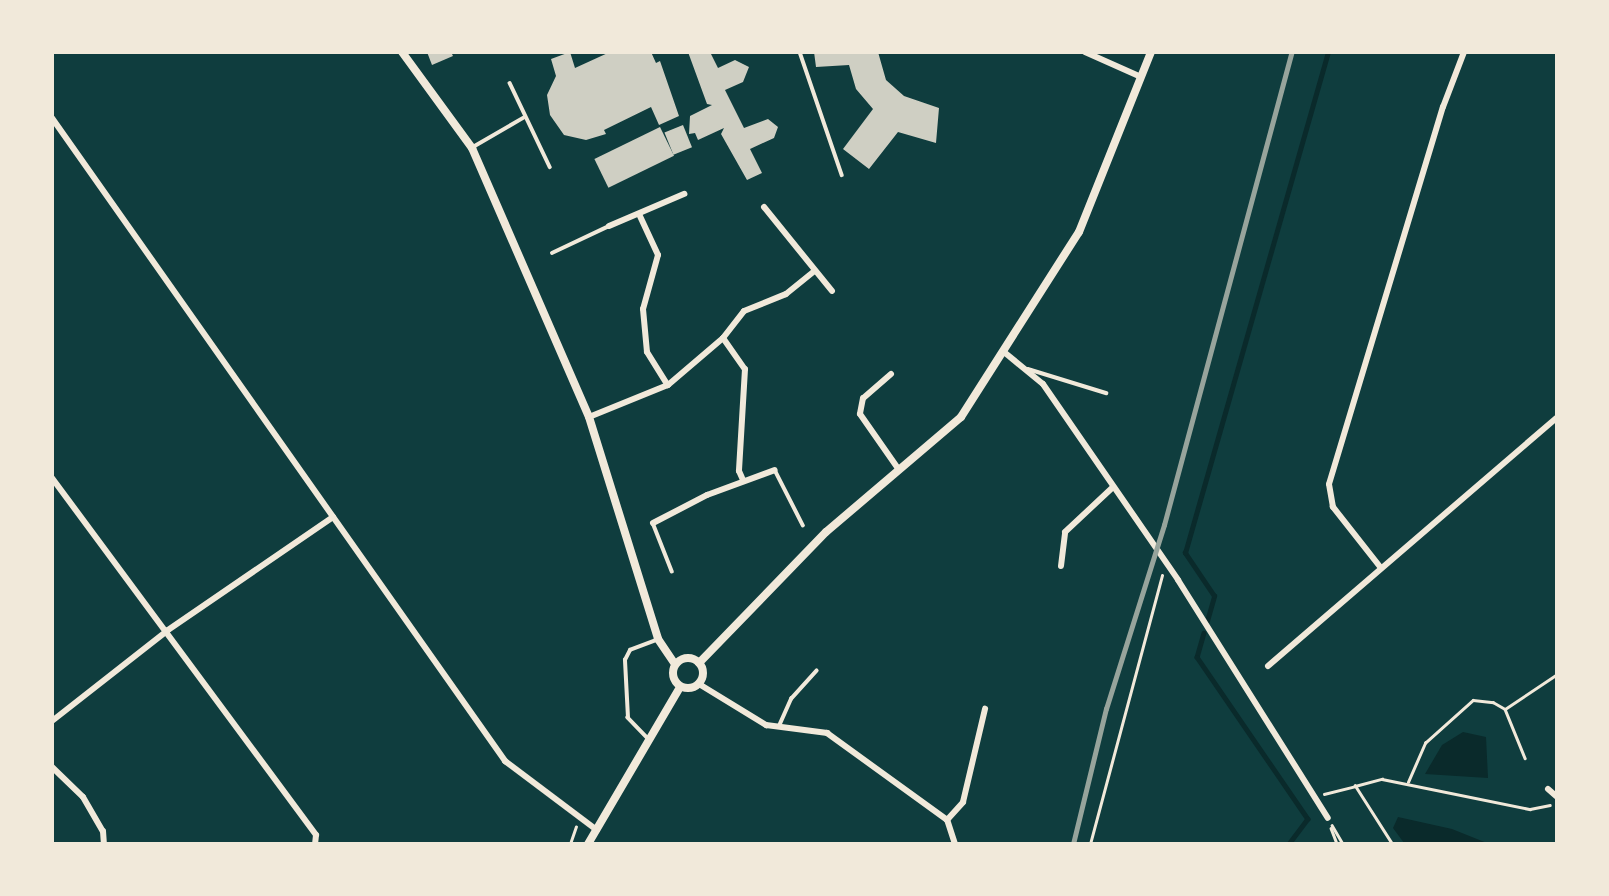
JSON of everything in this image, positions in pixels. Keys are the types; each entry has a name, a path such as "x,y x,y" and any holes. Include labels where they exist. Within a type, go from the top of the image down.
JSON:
{"street":[{"path":"402,52 472,148 589,417 658,639 675,664"},
{"path":"1084,52 1139,76"},
{"path":"699,663 825,531 961,417 1079,232 1139,76 1151,52"},
{"path":"1381,568 1333,508 1329,484 1443,107 1464,52"},
{"path":"52,118 505,761 578,819 597,830"},
{"path":"609,226 684,194"},
{"path":"764,208 813,272 832,291"},
{"path":"639,214 657,255 643,309 647,352 668,385"},
{"path":"589,417 668,385 723,338 744,311 786,294 813,272"},
{"path":"723,338 745,369 739,471 743,480"},
{"path":"1004,352 1028,369 1165,563 1328,818"},
{"path":"891,374 863,398 860,414 899,470"},
{"path":"1268,666 1556,418"},
{"path":"653,523 743,480 775,470"},
{"path":"52,478 168,631 316,835 315,844"},
{"path":"1061,566 1065,532 1112,488"},
{"path":"52,721 168,631 333,517"},
{"path":"680,687 672,674 675,664 687,657 699,663 703,676 699,684"},
{"path":"680,687 699,684 766,724 827,733 947,820 955,844"},
{"path":"588,844 680,687"},
{"path":"947,820 964,802 985,709"},
{"path":"52,767 83,797 103,831 104,844"},
{"path":"1548,789 1556,796"}],"lane":[{"path":"800,52 842,175"},
{"path":"510,83 523,118 550,167"},
{"path":"472,148 523,118"},
{"path":"552,253 609,226"},
{"path":"1028,369 1106,393"},
{"path":"775,470 803,525"},
{"path":"653,523 672,571"},
{"path":"649,740 628,718 625,660 630,650 658,639"},
{"path":"779,726 791,699 816,671"}],"path":[{"path":"1090,844 1165,563"},
{"path":"1505,709 1556,675"},
{"path":"1408,782 1425,743 1474,700 1493,702 1505,709 1525,758"},
{"path":"1330,793 1382,779 1408,782 1530,809 1556,804"},
{"path":"1355,786 1392,844"},
{"path":"1328,818 1337,844"},
{"path":"1328,818 1343,844"},
{"path":"570,844 578,819"}],"water":[{"path":"1463,732 1486,737 1488,778 1425,774 1442,745"},
{"path":"1398,817 1452,829 1487,843 1404,843 1393,828"}],"building":[{"path":"427,52 451,52 453,56 432,65"},
{"path":"570,52 575,68 610,52 651,52 656,63 660,61 679,116 659,125 651,107 604,130 606,134 586,140 564,135 550,115 547,95 556,76 551,59"},
{"path":"688,52 710,52 718,68 735,60 749,67 743,82 725,90 744,128 768,119 778,127 774,138 750,149 762,173 747,180 721,134 724,128 698,140 695,133 689,134 690,116 712,105 707,104"},
{"path":"814,52 878,52 886,80 904,96 939,108 936,143 898,132 869,169 843,149 873,109 856,89 849,65 816,67"},
{"path":"683,125 692,147 673,155 664,132"},
{"path":"660,127 674,156 608,188 594,159"}],"waterway":[{"path":"1207,621 1214,596 1185,553 1328,52"},
{"path":"1204,633 1197,657 1308,819 1289,844"}],"railway":[{"path":"1073,844 1106,709 1164,525 1292,52"}]}
